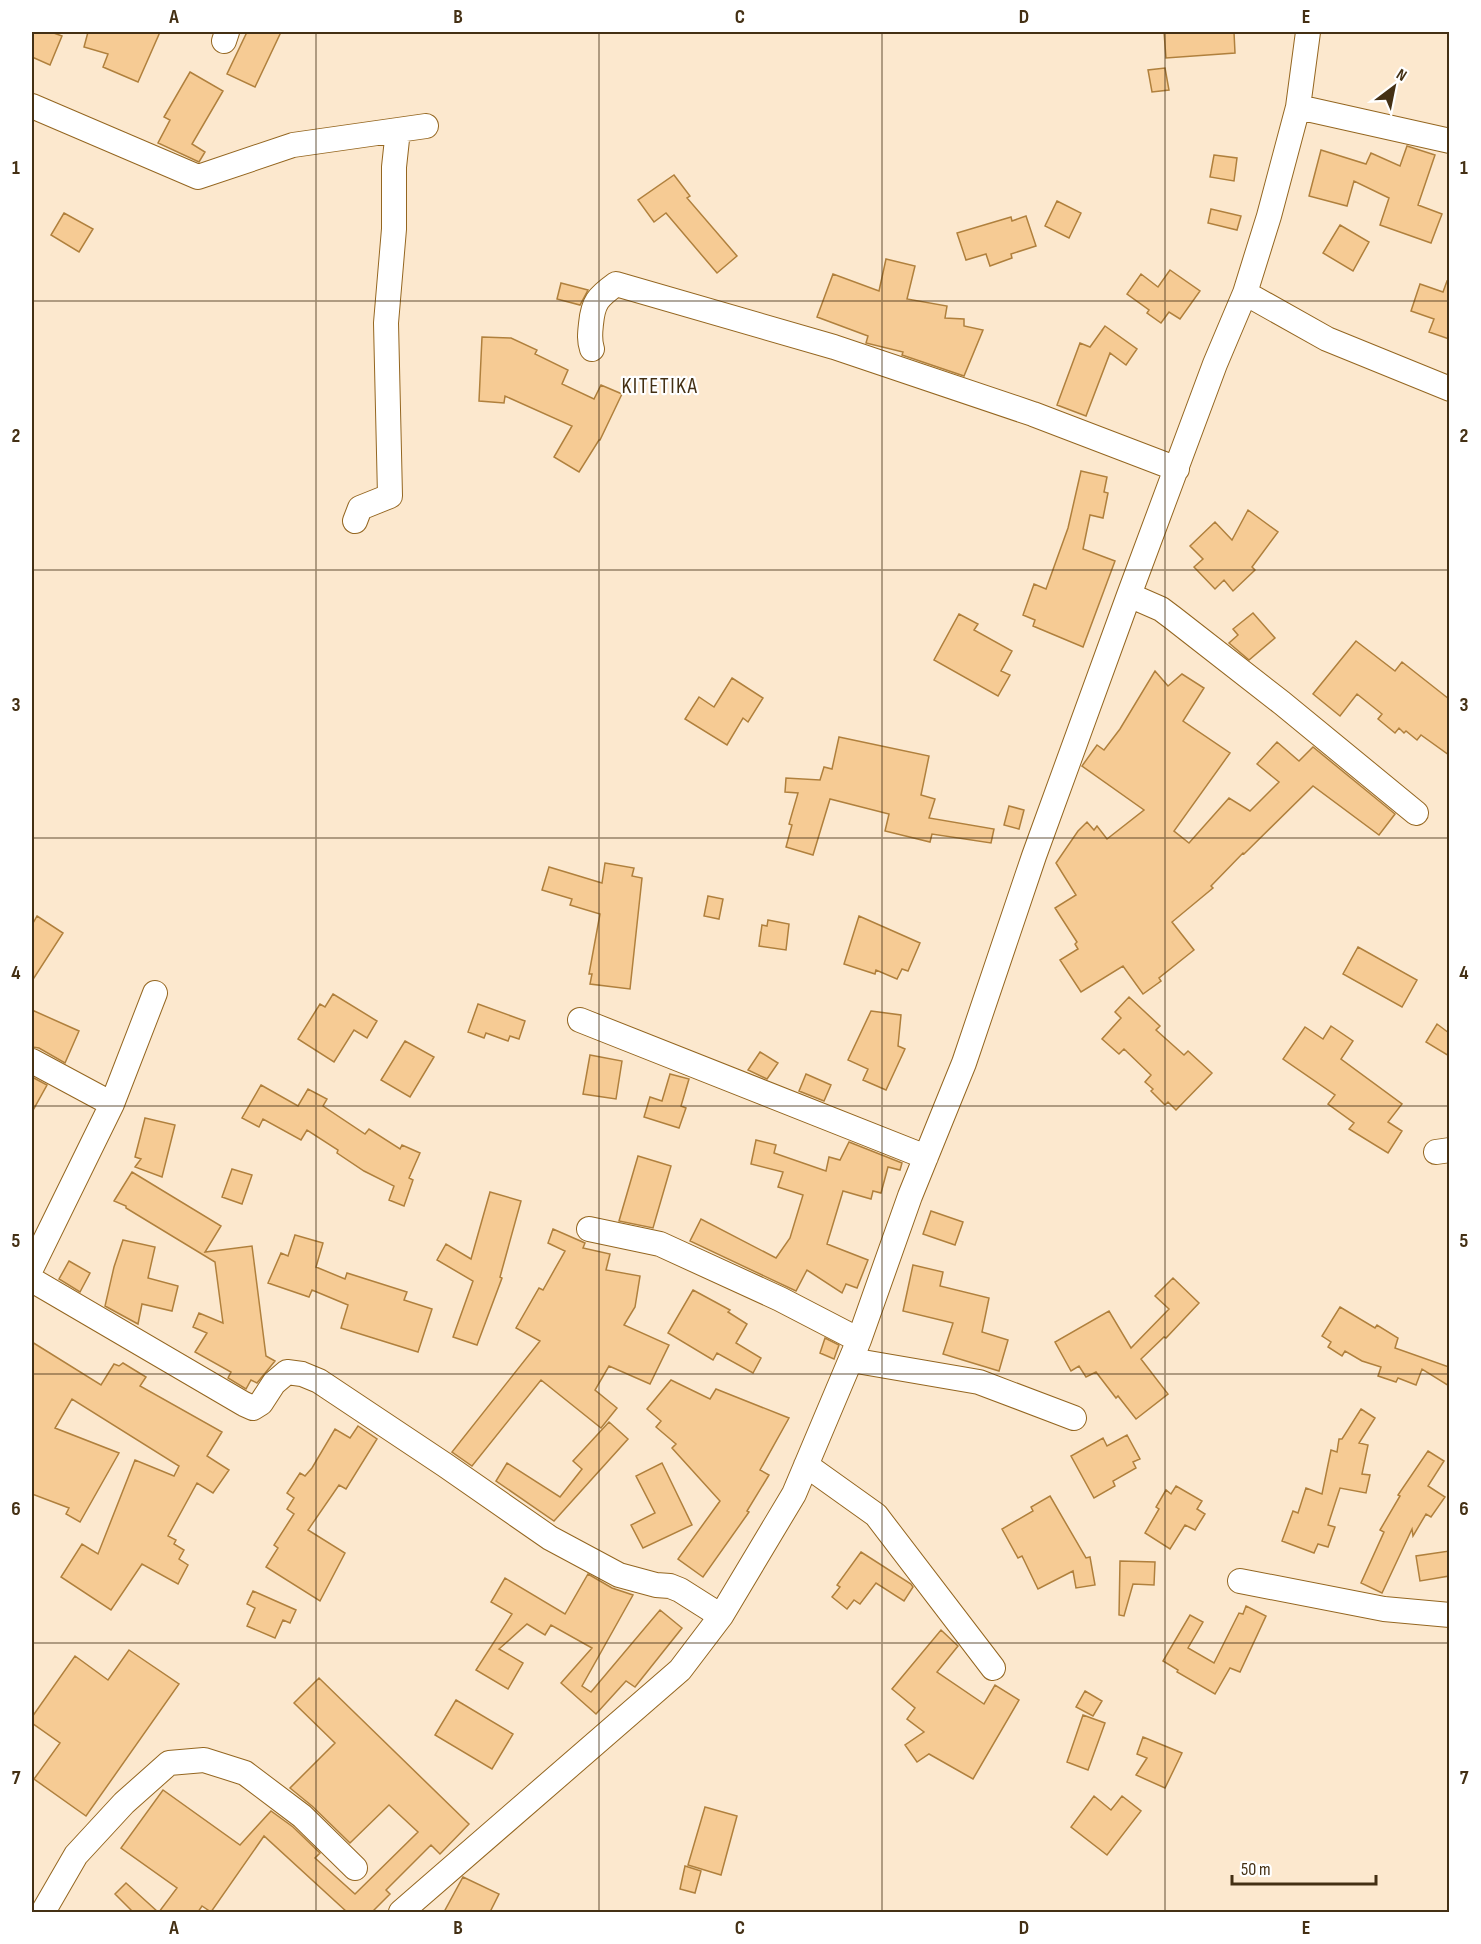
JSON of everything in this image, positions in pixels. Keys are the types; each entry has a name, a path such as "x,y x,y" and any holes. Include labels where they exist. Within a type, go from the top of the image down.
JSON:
{"street":[{"path":"401,1912 680,1670 721,1616 794,1494 855,1350 926,1157 964,1063 1038,846 1129,595 1215,364 1245,292 1269,216 1298,107 1308,32"},
{"path":"32,106 198,177 293,145 426,126"},
{"path":"1298,107 1449,141"},
{"path":"355,521 360,508 390,496 386,323 394,229 394,167 398,130"},
{"path":"592,349 589,340 593,308 601,295 616,284 845,350 1033,414 1177,469"},
{"path":"1245,292 1327,339 1449,389"},
{"path":"1129,595 1161,609 1173,618 1282,703 1416,813"},
{"path":"32,1267 112,1104 155,993"},
{"path":"580,1020 926,1157"},
{"path":"32,1061 112,1104"},
{"path":"589,1229 670,1248 780,1299 855,1350 979,1382 1074,1418"},
{"path":"32,1280 253,1408 261,1403 274,1383 287,1372 302,1374 319,1381 549,1538 619,1575 680,1590 721,1616"},
{"path":"806,1465 876,1515 993,1668"},
{"path":"1240,1581 1384,1609 1449,1615"},
{"path":"43,1912 76,1855 124,1803 169,1763 204,1760 245,1773 302,1816 355,1868"}],"building":[{"path":"34,32 51,32 62,36 50,65 32,57"},
{"path":"88,32 160,32 138,82 103,67 108,54 84,47"},
{"path":"247,32 281,32 255,87 227,74"},
{"path":"1164,32 1234,32 1235,53 1166,58"},
{"path":"1165,68 1169,90 1152,92 1148,70"},
{"path":"190,72 223,91 192,144 205,152 199,162 158,143 170,120 164,117"},
{"path":"1407,146 1435,155 1418,205 1442,214 1431,243 1380,225 1389,198 1354,181 1347,206 1309,196 1321,150 1366,164 1371,153 1400,166"},
{"path":"1214,155 1237,158 1234,181 1210,177"},
{"path":"674,175 690,196 687,198 737,256 717,273 666,213 654,222 638,200"},
{"path":"1057,201 1081,213 1069,238 1045,226"},
{"path":"1211,209 1241,216 1237,230 1208,223"},
{"path":"64,213 93,229 79,252 51,235"},
{"path":"1026,216 1036,246 1011,254 1012,258 990,266 986,254 966,260 957,233 1011,217 1012,221"},
{"path":"1340,225 1369,242 1353,271 1323,253"},
{"path":"886,259 915,266 907,299 947,306 945,318 964,319 964,326 983,330 964,376 902,355 903,352 866,343 868,336 817,317 833,274 879,291"},
{"path":"1170,270 1200,291 1180,319 1169,312 1161,323 1147,313 1149,310 1127,294 1141,274 1158,287"},
{"path":"1447,281 1449,282 1449,339 1429,332 1434,319 1411,311 1420,284 1443,292"},
{"path":"561,283 588,290 580,305 557,299"},
{"path":"1105,326 1137,349 1126,365 1110,353 1086,416 1057,405 1080,343 1090,347"},
{"path":"482,337 511,338 537,350 535,354 568,370 562,384 594,399 601,385 622,394 600,440 579,472 554,457 572,426 505,396 504,403 479,401"},
{"path":"1081,471 1107,477 1104,492 1108,493 1103,518 1090,515 1083,549 1115,561 1083,647 1033,626 1035,620 1023,615 1034,584 1046,589 1068,528"},
{"path":"1248,510 1278,532 1252,567 1255,570 1233,591 1224,580 1215,589 1194,567 1203,559 1190,546 1215,522 1232,540"},
{"path":"1253,613 1275,638 1249,660 1229,643 1238,635 1233,629"},
{"path":"959,614 978,624 974,630 1012,651 1001,671 1010,675 998,696 934,660"},
{"path":"1356,641 1395,671 1402,662 1449,699 1449,755 1421,735 1417,740 1399,728 1395,733 1378,719 1382,714 1357,694 1340,716 1313,694"},
{"path":"1155,671 1168,686 1182,674 1204,688 1183,721 1230,753 1174,831 1189,843 1229,798 1250,811 1279,782 1257,764 1277,742 1299,761 1313,747 1395,814 1379,835 1313,786 1243,853 1211,886 1213,888 1172,922 1194,950 1159,978 1161,981 1143,994 1123,966 1081,992 1060,960 1078,949 1075,944 1077,942 1055,908 1076,895 1056,863 1087,822 1094,830 1097,826 1107,839 1144,810 1082,766 1097,745 1104,750 1120,729"},
{"path":"732,678 763,698 748,722 743,718 727,745 685,719 699,697 714,707"},
{"path":"839,737 929,756 921,795 935,799 929,818 994,829 991,843 932,834 930,842 885,831 889,814 830,799 813,855 786,847 792,825 789,824 798,793 785,792 786,778 820,780 824,767 832,769"},
{"path":"1009,806 1024,810 1019,829 1004,825"},
{"path":"605,863 634,868 632,876 642,878 630,989 590,984 592,974 589,974 600,914 570,905 572,899 542,890 549,867 602,883"},
{"path":"708,896 723,899 719,919 704,916"},
{"path":"37,916 63,933 32,981 32,925"},
{"path":"859,916 920,943 908,971 902,969 897,979 876,970 875,974 844,964"},
{"path":"768,920 789,924 786,950 759,946 762,925 767,926"},
{"path":"1358,947 1417,980 1402,1007 1343,974"},
{"path":"333,994 377,1021 367,1038 354,1030 334,1062 298,1039 320,1004 325,1007"},
{"path":"1129,997 1160,1026 1156,1030 1184,1055 1188,1051 1212,1073 1176,1110 1168,1102 1165,1105 1151,1091 1153,1089 1145,1082 1151,1075 1124,1049 1119,1054 1102,1039 1121,1018 1115,1012"},
{"path":"478,1004 525,1021 519,1039 510,1036 508,1041 486,1033 484,1038 468,1032"},
{"path":"32,1010 79,1031 65,1063 39,1048 32,1047"},
{"path":"871,1011 901,1015 898,1046 905,1049 886,1090 863,1080 868,1069 848,1060"},
{"path":"1437,1024 1449,1033 1449,1056 1426,1042"},
{"path":"1331,1026 1353,1041 1341,1059 1402,1104 1388,1122 1402,1131 1388,1153 1349,1129 1354,1123 1328,1104 1335,1095 1283,1059 1305,1027 1323,1039"},
{"path":"405,1041 434,1057 410,1097 381,1080"},
{"path":"760,1052 778,1063 767,1079 748,1070"},
{"path":"590,1055 622,1061 616,1099 583,1094"},
{"path":"670,1074 689,1079 681,1106 686,1108 679,1128 644,1117 650,1097 662,1101"},
{"path":"806,1074 831,1085 824,1101 799,1091"},
{"path":"32,1077 47,1085 32,1112"},
{"path":"261,1085 298,1106 308,1089 327,1099 323,1106 365,1134 369,1129 400,1149 402,1145 420,1153 409,1178 413,1180 404,1206 389,1200 394,1186 364,1171 337,1153 338,1150 307,1130 301,1140 263,1119 259,1127 242,1118"},
{"path":"145,1118 175,1125 162,1177 135,1167 141,1159 135,1157"},
{"path":"756,1140 776,1145 774,1153 826,1171 829,1157 840,1160 849,1142 902,1163 900,1170 888,1167 881,1193 873,1191 871,1199 843,1191 827,1244 868,1260 857,1288 846,1284 842,1293 807,1270 796,1291 690,1241 701,1219 776,1258 790,1238 803,1195 778,1187 783,1172 751,1164"},
{"path":"638,1156 671,1166 653,1228 619,1221"},
{"path":"232,1169 252,1175 242,1204 222,1197"},
{"path":"132,1172 221,1226 205,1252 252,1246 266,1356 275,1361 257,1383 251,1380 246,1389 228,1378 231,1372 195,1352 207,1333 193,1327 199,1313 223,1323 215,1262 126,1206 114,1201"},
{"path":"490,1192 521,1201 500,1277 502,1278 477,1345 453,1337 473,1281 437,1260 446,1244 471,1259"},
{"path":"931,1211 963,1222 955,1245 923,1234"},
{"path":"553,1229 585,1243 583,1248 610,1254 606,1270 640,1276 635,1307 624,1325 669,1345 650,1384 609,1366 595,1390 617,1408 601,1428 541,1380 472,1466 452,1452 540,1341 516,1328 539,1288 543,1290 565,1251 548,1243"},
{"path":"295,1235 323,1243 316,1267 345,1279 347,1273 407,1292 404,1300 432,1309 418,1352 341,1328 348,1305 312,1290 309,1297 268,1283 281,1253 288,1256"},
{"path":"123,1240 155,1247 148,1278 178,1286 172,1311 142,1304 138,1324 105,1306"},
{"path":"69,1261 90,1273 80,1292 59,1279"},
{"path":"913,1265 943,1272 940,1286 989,1298 982,1332 1008,1340 999,1371 943,1354 953,1323 903,1311"},
{"path":"1173,1278 1199,1303 1166,1338 1164,1337 1141,1359 1168,1394 1136,1419 1096,1372 1086,1377 1079,1366 1071,1371 1055,1342 1109,1311 1131,1348 1169,1309 1155,1296"},
{"path":"693,1290 730,1310 728,1312 747,1324 736,1343 761,1358 753,1373 717,1353 713,1360 668,1333"},
{"path":"1340,1307 1375,1328 1377,1325 1398,1338 1395,1348 1449,1367 1449,1386 1422,1369 1416,1385 1398,1378 1396,1382 1378,1376 1381,1367 1362,1361 1345,1351 1342,1356 1328,1347 1331,1342 1322,1336"},
{"path":"825,1338 839,1345 834,1359 820,1353"},
{"path":"32,1342 101,1385 114,1364 119,1366 123,1363 146,1377 140,1386 222,1432 207,1456 229,1470 213,1493 197,1483 168,1536 176,1540 174,1544 184,1550 179,1559 188,1565 178,1584 142,1564 111,1610 61,1577 82,1544 98,1554 135,1460 174,1476 179,1466 72,1399 55,1428 119,1453 80,1522 66,1514 69,1508 32,1494"},
{"path":"671,1380 710,1399 716,1389 789,1418 760,1470 769,1475 747,1511 749,1512 703,1577 678,1559 720,1501 672,1448 676,1444 656,1427 661,1421 647,1409"},
{"path":"1361,1409 1375,1418 1359,1443 1368,1445 1362,1474 1370,1475 1366,1493 1340,1488 1328,1525 1335,1527 1328,1547 1318,1544 1314,1553 1282,1541 1293,1511 1298,1513 1306,1488 1322,1494 1331,1450 1337,1452 1339,1439 1342,1439"},
{"path":"609,1422 628,1439 554,1521 496,1481 507,1463 560,1497 582,1469 573,1461"},
{"path":"358,1426 377,1439 346,1489 339,1485 308,1530 345,1553 320,1601 266,1567 278,1548 274,1545 294,1514 287,1509 294,1498 287,1493 300,1473 305,1476 312,1468 335,1429 350,1438"},
{"path":"1127,1435 1140,1459 1133,1462 1136,1468 1113,1481 1115,1486 1094,1498 1071,1456 1103,1438 1107,1446"},
{"path":"1428,1451 1444,1461 1428,1486 1445,1497 1431,1517 1426,1514 1413,1536 1412,1529 1382,1593 1361,1583 1384,1532 1380,1530 1400,1496 1398,1495"},
{"path":"662,1463 692,1525 643,1548 631,1525 655,1513 636,1476"},
{"path":"1176,1486 1202,1501 1197,1509 1205,1514 1195,1530 1185,1525 1170,1549 1145,1533 1159,1509 1156,1507 1166,1490 1171,1494"},
{"path":"1050,1496 1086,1558 1090,1557 1095,1585 1076,1588 1073,1571 1038,1589 1022,1556 1018,1558 1002,1529 1033,1511 1031,1507"},
{"path":"1449,1551 1449,1576 1420,1581 1416,1556"},
{"path":"861,1552 911,1584 913,1587 904,1601 876,1583 860,1604 854,1600 847,1609 832,1597 840,1587 837,1585"},
{"path":"1120,1561 1155,1562 1154,1585 1133,1584 1124,1616 1119,1615"},
{"path":"588,1574 612,1588 633,1595 582,1686 591,1692 660,1610 682,1628 635,1687 626,1681 596,1714 561,1683 592,1648 551,1625 545,1635 527,1624 499,1649 523,1663 508,1689 476,1670 512,1614 491,1602 505,1578 565,1614"},
{"path":"253,1591 296,1610 290,1623 283,1620 275,1638 247,1626 255,1608 247,1604"},
{"path":"1246,1606 1266,1616 1240,1672 1230,1668 1215,1694 1163,1661 1190,1615 1203,1622 1188,1648 1214,1663 1239,1613 1243,1614"},
{"path":"941,1630 958,1646 937,1672 984,1704 995,1685 1019,1700 973,1779 929,1754 917,1762 905,1745 924,1732 907,1719 915,1708 892,1689"},
{"path":"129,1650 179,1684 86,1816 34,1779 60,1743 32,1723 32,1717 75,1656 108,1680"},
{"path":"319,1678 469,1824 440,1854 431,1845 386,1890 390,1894 372,1912 347,1912 264,1836 211,1912 202,1906 198,1912 159,1912 177,1888 121,1848 163,1790 240,1845 271,1811 293,1827 320,1853 315,1858 355,1894 418,1832 389,1805 350,1843 290,1788 335,1743 294,1703"},
{"path":"1085,1691 1102,1701 1093,1716 1076,1707"},
{"path":"456,1700 513,1734 492,1769 435,1735"},
{"path":"1083,1715 1105,1723 1088,1770 1067,1762"},
{"path":"1143,1737 1182,1753 1165,1788 1136,1775 1147,1758 1137,1754"},
{"path":"1094,1796 1111,1810 1122,1796 1141,1811 1107,1855 1071,1827"},
{"path":"705,1807 737,1816 721,1875 688,1865"},
{"path":"685,1866 701,1871 695,1893 680,1889"},
{"path":"463,1877 499,1894 490,1912 444,1912"},
{"path":"126,1883 158,1912 133,1912 115,1894"}],"district":[{"name":"KITETIKA","path":"660,386"}]}
